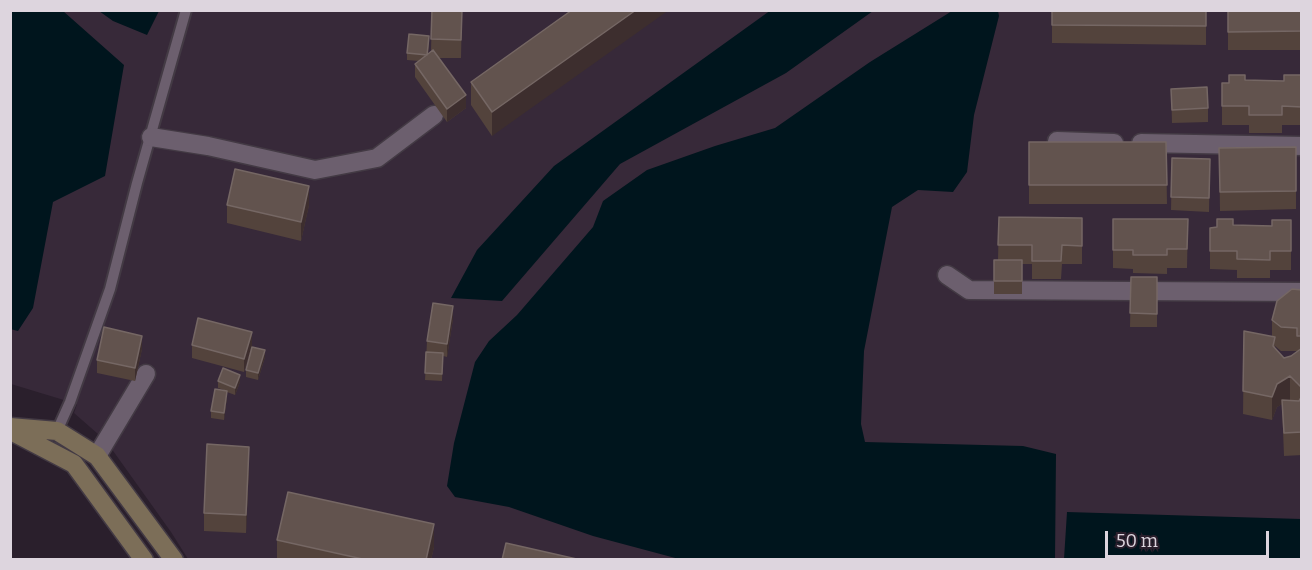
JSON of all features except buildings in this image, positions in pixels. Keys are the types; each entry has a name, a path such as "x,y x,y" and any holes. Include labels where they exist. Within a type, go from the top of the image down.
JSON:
{"main road":[{"path":"10,429 57,431 97,456 174,560"},
{"path":"10,429 74,464 144,560"}],"street":[{"path":"151,137 208,146 315,170 377,158 434,115"},
{"path":"1057,141 1302,146"},
{"path":"947,275 969,290 1302,292"},
{"path":"97,456 146,374"}],"lane":[{"path":"57,431 70,402 110,289 186,10"}],"shaded area":[{"path":"10,11 1301,11 1301,559 188,559 106,441 74,413 77,404 11,384"}],"water":[{"path":"159,10 147,35 113,21 99,11"},
{"path":"771,10 873,11 786,73 620,164 502,301 451,298 477,250 554,166"},
{"path":"10,11 63,11 124,65 105,176 53,202 33,308 18,331 10,329"},
{"path":"952,11 998,11 999,16 974,115 967,172 953,192 918,190 892,207 864,351 861,424 865,442 1023,446 1056,454 1055,559 679,559 593,536 509,507 455,497 447,486 454,443 475,362 489,341 517,315 593,227 603,201 647,170 775,128 870,62"},
{"path":"1067,512 1301,519 1301,559 1064,559"}]}
